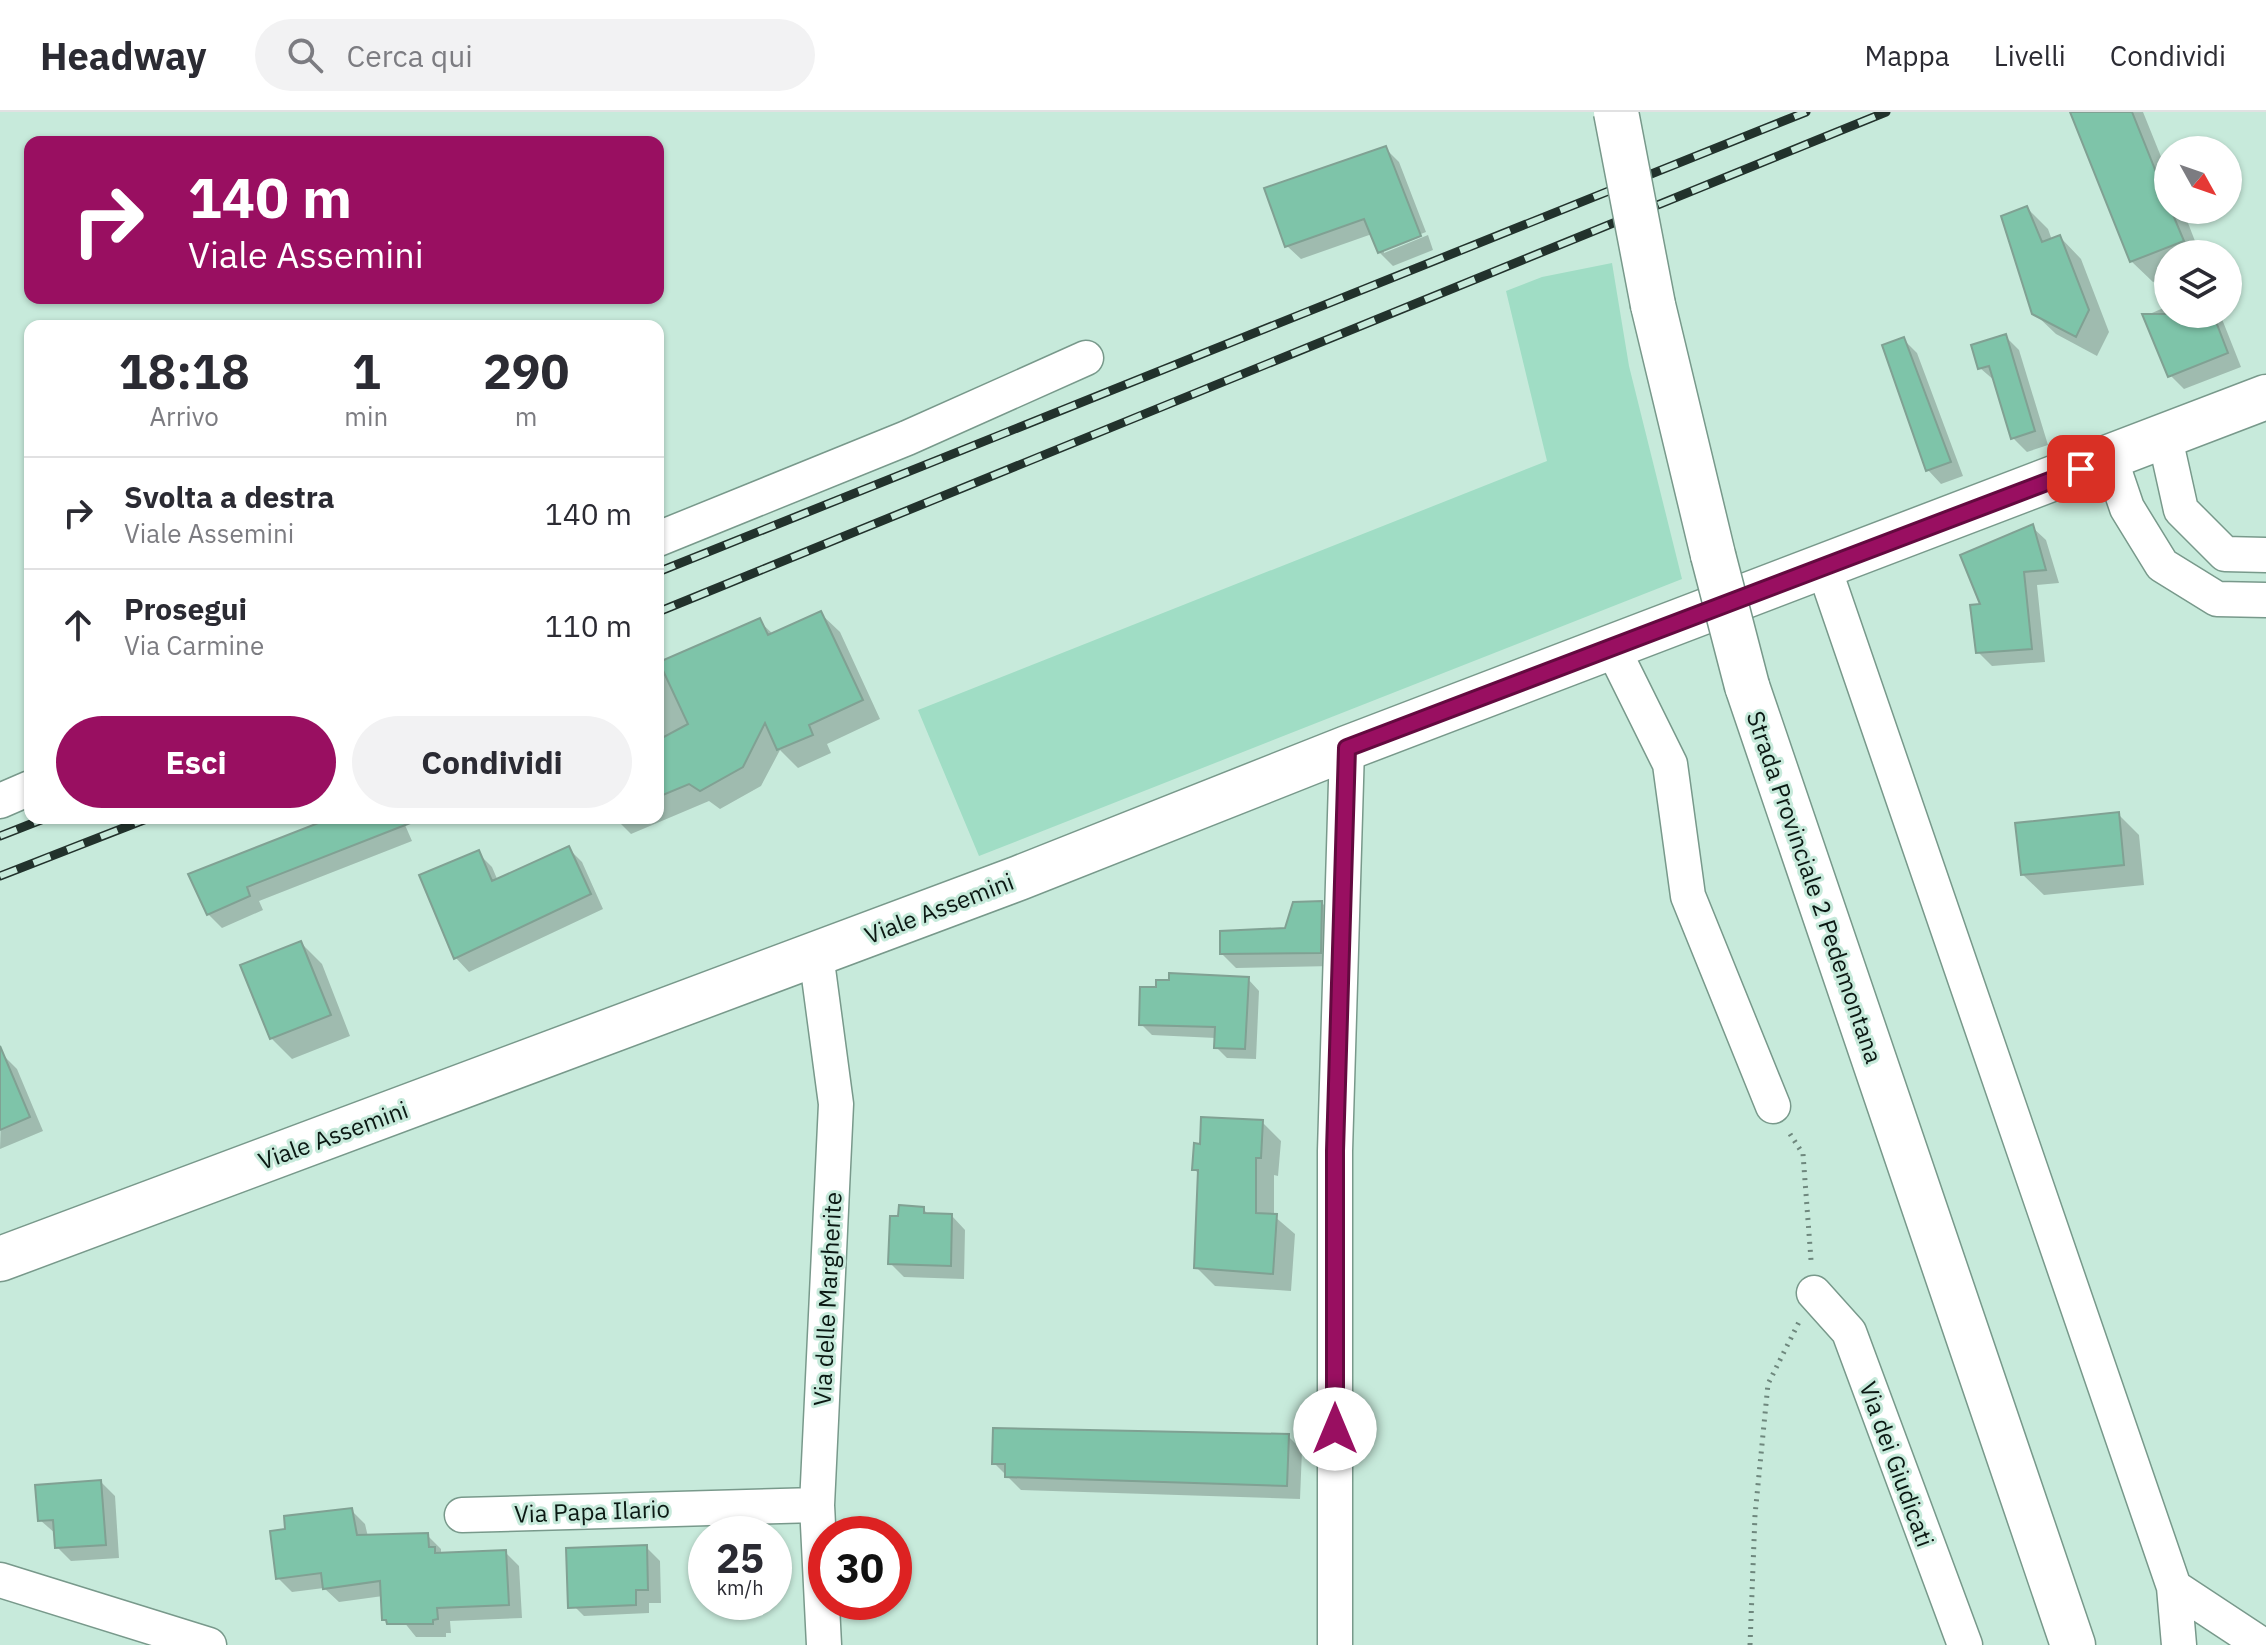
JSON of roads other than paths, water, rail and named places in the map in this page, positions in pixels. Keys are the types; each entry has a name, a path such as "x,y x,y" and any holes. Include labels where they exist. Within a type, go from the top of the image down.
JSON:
{"main road":[{"name":"Strada Provinciale 2 Pedemontana","path":"1616,112 1653,305 1747,686 2073,1645"},
{"name":"Viale Assemini","path":"0,1259 816,954 2266,397"}],"street":[{"path":"664,537 934,427 1086,358"},
{"path":"2165,438 2181,510 2225,554 2266,555"},
{"path":"2110,458 2127,508 2162,565 2217,599 2266,600"},
{"path":"1824,568 2174,1587 2179,1645"},
{"path":"1613,649 1670,764 1688,896 1773,1106"},
{"path":"1335,1645 1335,1151 1347,748"},
{"path":"0,801 24,791"},
{"name":"Via delle Margherite","path":"816,954 836,1104 817,1505 824,1645"},
{"name":"Via dei Giudicati","path":"1814,1293 1849,1332 1965,1645"},
{"name":"Via Papa Ilario","path":"462,1515 817,1505"},
{"path":"0,1580 209,1645"},
{"path":"2174,1587 2262,1645"}],"railway":[{"path":"664,570 1806,112"},
{"path":"664,610 1886,112"},
{"path":"0,836 31,824"},
{"path":"0,876 134,824"}]}
